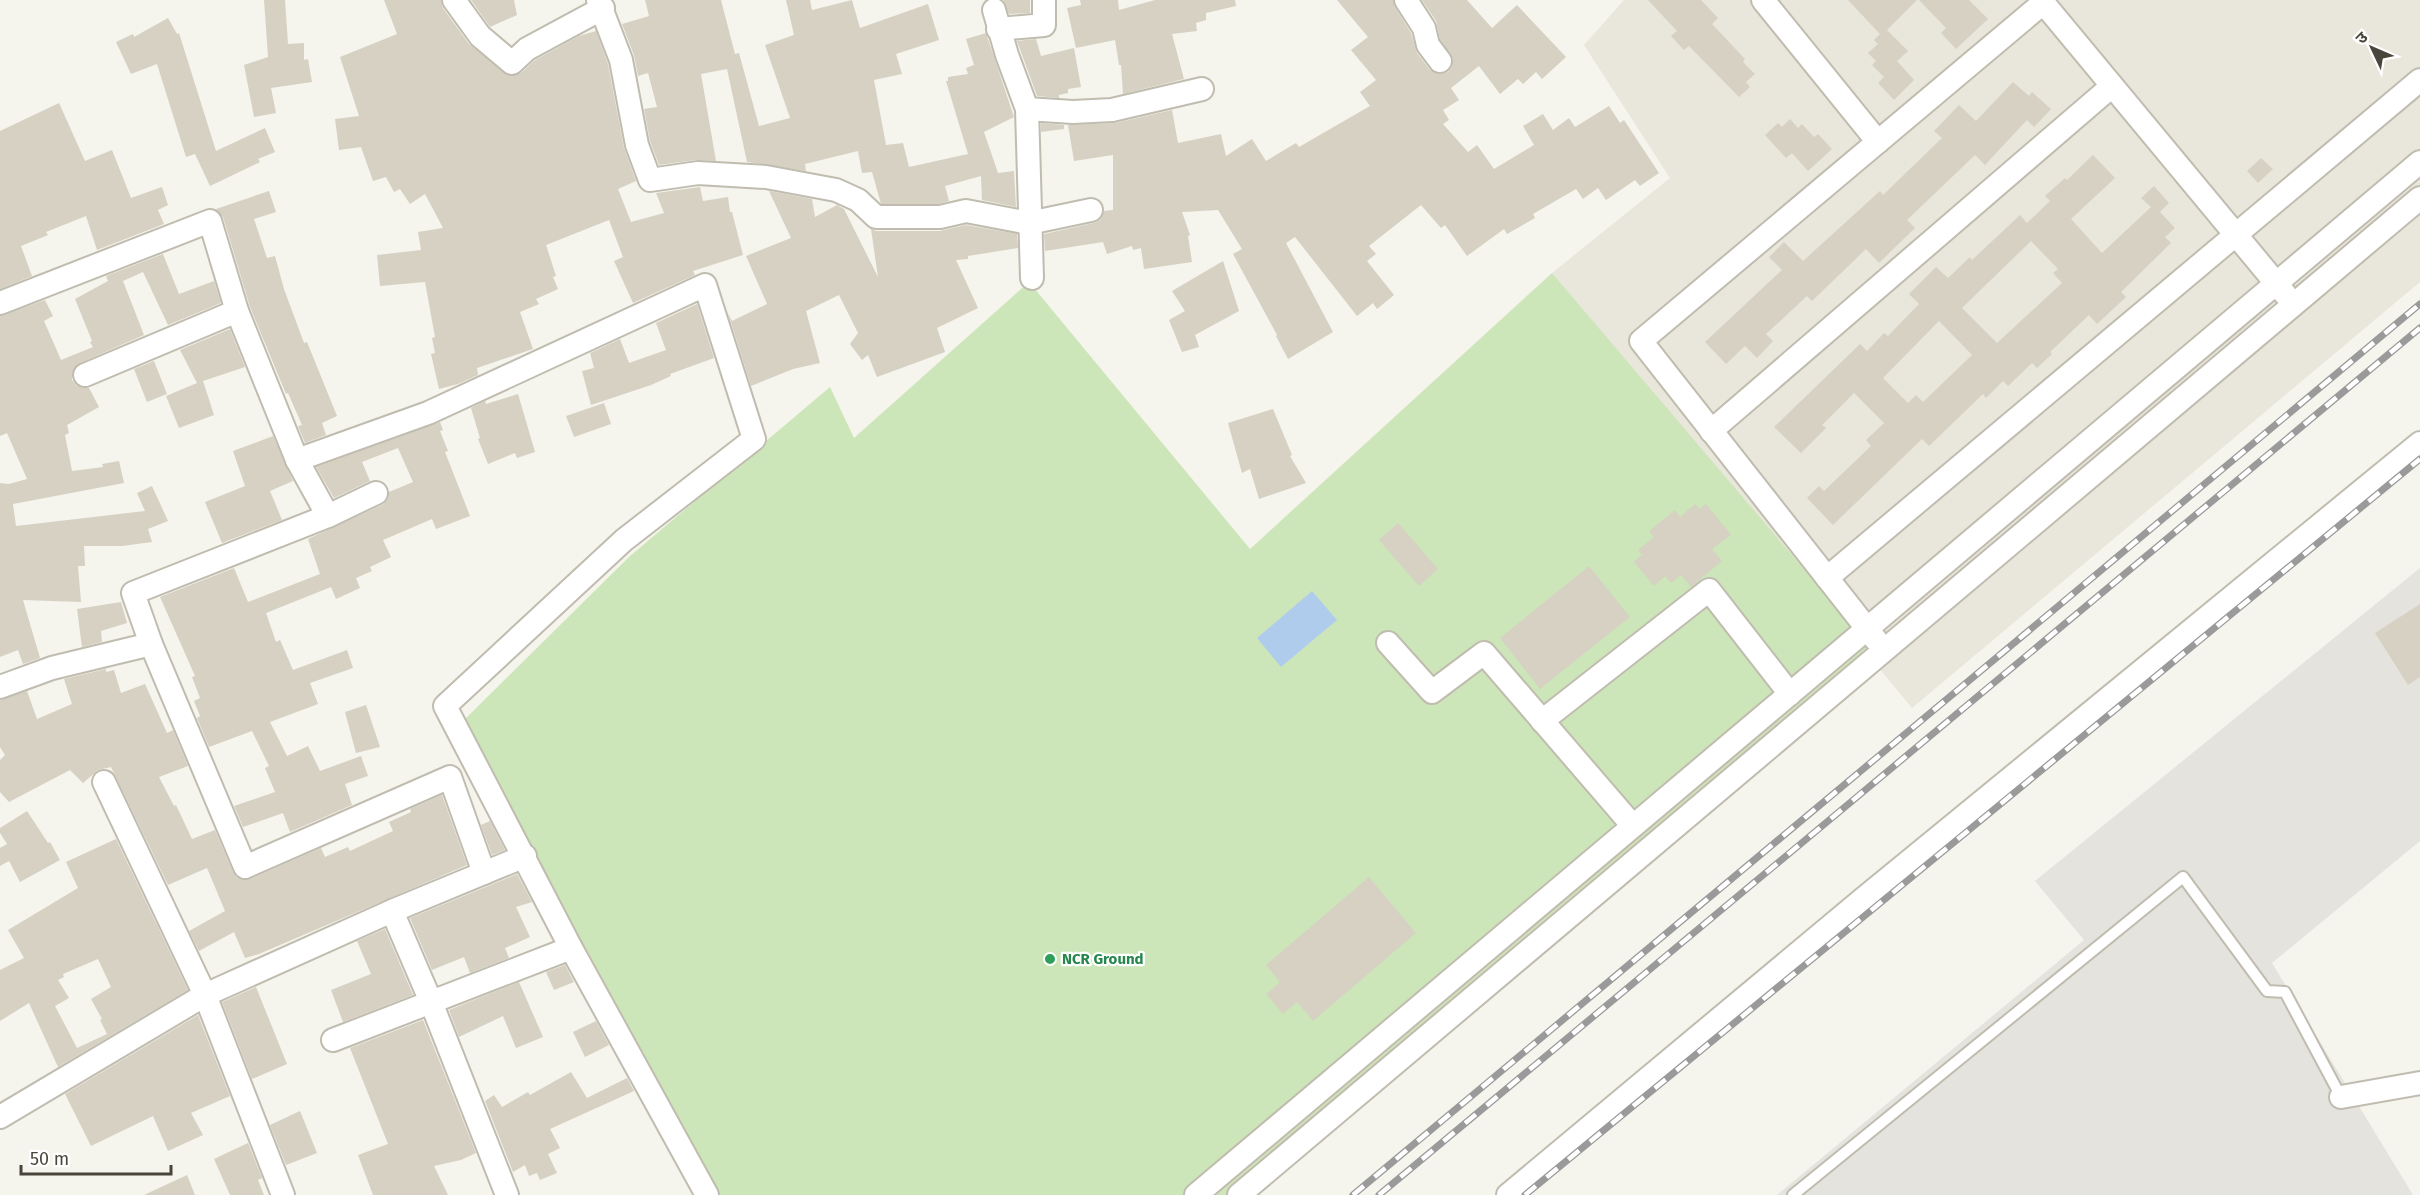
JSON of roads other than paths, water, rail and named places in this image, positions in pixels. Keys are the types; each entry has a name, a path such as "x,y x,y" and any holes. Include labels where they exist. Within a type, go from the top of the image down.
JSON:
{"street":[{"path":"454,0 480,36 512,63 526,49 600,4 621,60 637,145 650,180 698,173 766,177 836,190 858,200 876,218 940,217 966,211 1029,223 1091,210"},
{"path":"1032,278 1027,109 996,20 1044,25 1044,0"},
{"path":"1406,0 1424,28 1428,45 1440,61"},
{"path":"1762,0 1878,142"},
{"path":"1884,650 1641,341 2042,2 2294,304"},
{"path":"1827,578 2420,80"},
{"path":"1711,431 2112,86"},
{"path":"1027,109 1073,112 1112,111 1202,89"},
{"path":"1196,1195 2420,162"},
{"path":"1239,1195 2420,198"},
{"path":"0,303 210,221 237,311 297,460 328,516"},
{"path":"297,460 428,413 705,285 754,439 624,540 445,706 571,948 707,1195"},
{"path":"85,375 237,311"},
{"path":"1508,1195 1863,899 2420,443"},
{"path":"376,493 328,516 133,593 151,644 245,867 450,777 484,873"},
{"path":"1542,721 1709,590 1790,694"},
{"path":"1388,643 1432,692 1484,653 1633,826"},
{"path":"0,687 52,668 151,644"},
{"path":"104,782 206,995 283,1195"},
{"path":"0,1117 206,995 392,911 525,856"},
{"path":"392,911 431,1002 507,1195"},
{"path":"333,1040 571,948"},
{"path":"2341,1097 2420,1083"}],"lane":[{"path":"1793,1195 2183,877 2267,991 2285,992 2341,1097"}],"water":[{"path":"1312,591 1337,620 1281,667 1257,638"}],"railway":[{"path":"1353,1195 2420,304"},
{"path":"1379,1195 2420,328"},
{"path":"1525,1195 2420,459"}],"place":[{"name":"NCR Ground","path":"1050,959"}]}
